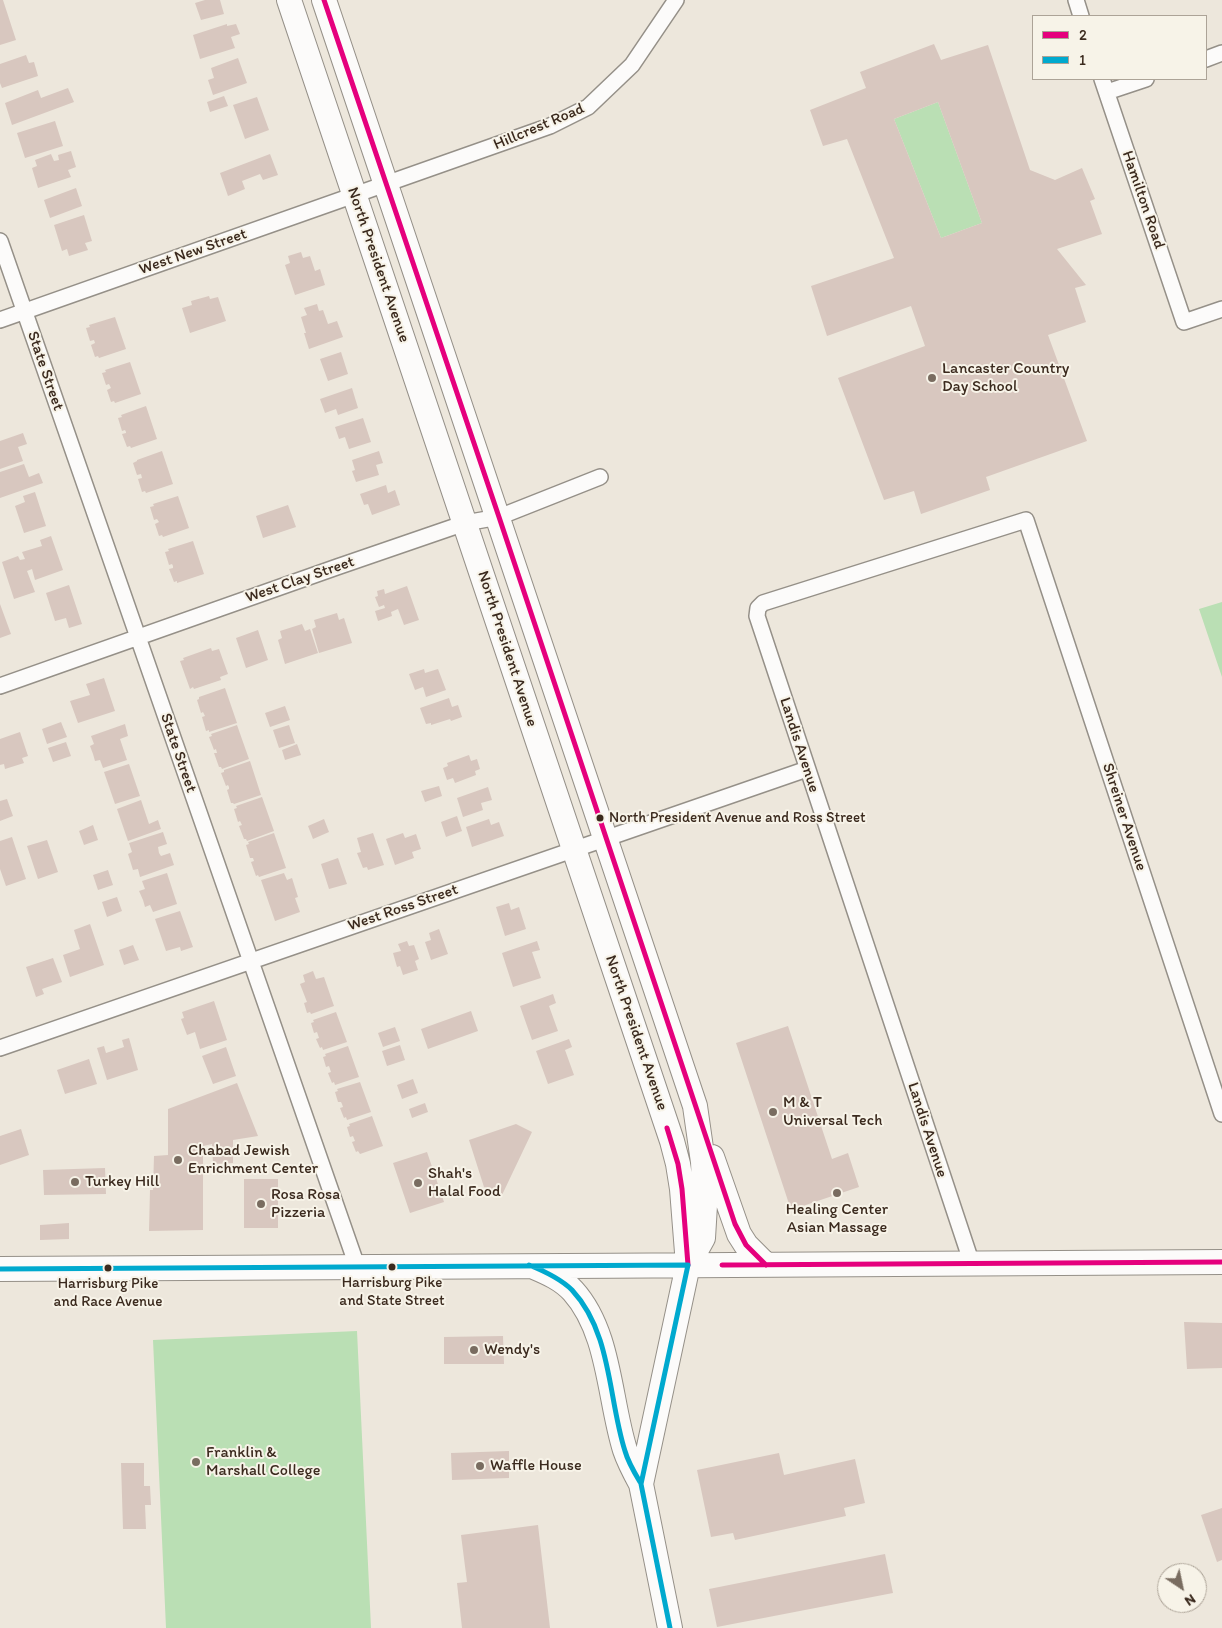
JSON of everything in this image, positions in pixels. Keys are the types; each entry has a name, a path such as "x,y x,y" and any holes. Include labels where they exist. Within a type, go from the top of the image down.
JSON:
{"main road":[{"name":"North President Avenue","path":"289,0 656,1093 676,1157 682,1189 688,1265"},
{"name":"North President Avenue","path":"324,0 696,1106 704,1162 705,1205 702,1238 688,1265"},
{"path":"696,1106 737,1230 746,1245 766,1265"},
{"path":"0,1269 1222,1262"},
{"path":"530,1265 562,1282 572,1290 588,1311 594,1324 625,1449 641,1484 670,1628"},
{"path":"641,1484 688,1265"}],"street":[{"name":"Hillcrest Road","path":"386,184 550,126 584,110 632,65 676,0"},
{"path":"1076,0 1081,15"},
{"path":"1207,59 1222,53"},
{"path":"1105,85 1139,80"},
{"name":"Hamilton Road","path":"1105,85 1184,322 1222,310"},
{"name":"West New Street","path":"0,320 386,184"},
{"name":"State Street","path":"0,241 357,1266"},
{"name":"West Clay Street","path":"0,686 337,567 465,524 499,517 600,477"},
{"name":"Landis Avenue","path":"972,1264 756,616 758,608 763,603 1026,520"},
{"name":"Shreiner Avenue","path":"1026,520 1222,1114"},
{"name":"West Ross Street","path":"0,1048 807,769"}],"green space":[{"path":"938,102 982,223 941,238 894,119"},
{"path":"1222,602 1222,677 1199,609"},
{"path":"357,1331 371,1628 166,1628 153,1340"}],"building":[{"path":"0,0 3,0 16,40 0,45"},
{"path":"205,0 220,0 224,14 201,20 195,3"},
{"path":"227,24 227,26 236,24 240,34 231,37 235,48 200,59 193,35"},
{"name":"Lancaster Country Day School","path":"934,44 941,60 988,45 1030,170 1055,180 1082,168 1095,199 1090,201 1102,234 1057,249 1086,285 1075,288 1086,322 1048,335 1087,441 986,477 990,490 921,514 914,491 884,500 838,378 925,346 911,306 827,336 811,286 894,258 847,139 823,146 810,110 866,88 860,72","holes":["938,102 982,223 941,238 894,119"]},
{"path":"26,55 29,63 34,62 38,76 2,88 0,83 0,64"},
{"path":"238,58 247,83 213,95 208,80 214,78 211,68"},
{"path":"68,88 74,102 12,125 5,103 38,90 41,98"},
{"path":"224,96 228,106 210,112 207,102"},
{"path":"257,97 269,130 245,139 233,105"},
{"path":"55,121 63,146 25,158 17,133"},
{"path":"71,151 76,167 68,170 71,177 38,188 32,168 37,166 35,160 51,154 54,161 59,160 58,155"},
{"path":"270,154 278,175 263,180 260,174 242,181 245,189 228,196 220,173"},
{"path":"76,188 82,206 50,218 44,200"},
{"path":"84,215 92,241 85,243 88,250 69,256 67,249 62,251 54,225"},
{"path":"301,252 303,258 310,256 315,271 320,269 325,285 295,295 285,265 290,263 288,256"},
{"path":"209,296 210,299 218,297 226,321 190,333 182,308 192,305 191,301"},
{"path":"317,304 319,311 323,310 328,324 337,321 343,337 309,349 301,317 307,315 304,308"},
{"path":"115,317 126,349 99,358 98,356 95,357 91,345 95,343 94,340 90,341 86,328 90,327 89,325"},
{"path":"341,352 348,374 328,381 320,359"},
{"path":"130,362 141,394 115,403 114,401 111,402 107,390 111,388 109,384 106,385 102,373 106,372 105,370"},
{"path":"352,388 358,408 338,415 336,409 325,413 320,399"},
{"path":"146,406 157,439 131,448 130,446 127,447 122,434 126,432 125,430 122,431 118,418 122,417 121,415"},
{"path":"363,418 371,442 349,449 345,437 339,439 335,427"},
{"path":"23,433 27,444 18,447 23,461 0,469 0,441"},
{"path":"162,451 173,484 146,493 145,491 142,492 138,479 142,478 141,474 137,475 133,463"},
{"path":"379,451 383,463 376,465 379,475 356,482 352,471 355,470 352,460"},
{"path":"24,464 29,477 39,473 43,483 0,498 0,472"},
{"path":"386,485 388,493 395,490 400,505 372,515 368,504 364,505 360,494"},
{"path":"35,492 46,526 24,533 15,506 25,502 23,496"},
{"path":"178,496 189,528 163,537 162,535 159,536 155,524 159,522 157,519 154,520 150,507 154,506 153,504"},
{"path":"288,505 296,527 263,538 256,516"},
{"path":"51,536 63,570 35,580 32,569 27,571 35,592 14,599 2,562 18,556 20,560 25,559 22,552 42,546 40,540"},
{"path":"193,541 204,574 177,583 177,581 174,582 169,569 173,568 173,566 172,564 169,565 165,552 169,551 168,549"},
{"path":"69,585 82,624 69,628 66,618 55,621 46,593"},
{"path":"407,586 419,620 404,625 398,609 391,612 392,616 378,621 375,611 385,608 384,605 379,607 375,597 378,596 377,591 384,589 385,594"},
{"path":"0,604 11,634 0,638"},
{"path":"337,613 339,620 344,618 352,643 319,653 312,629 316,627 314,620"},
{"path":"302,624 305,631 310,629 318,653 285,664 278,640 282,638 280,631"},
{"path":"258,630 268,660 246,668 236,638"},
{"path":"211,648 212,651 219,649 228,674 220,677 221,680 190,689 180,661 184,660 183,658"},
{"path":"424,669 425,673 438,669 446,690 426,697 423,687 415,690 409,674"},
{"path":"104,678 115,711 78,723 70,701 90,695 86,684"},
{"path":"225,688 237,723 209,732 209,730 206,731 202,717 205,716 203,712 201,713 197,700 199,697"},
{"path":"449,698 452,707 458,705 462,717 431,725 431,723 426,724 420,708"},
{"path":"285,706 290,720 270,727 265,713"},
{"path":"61,722 67,737 47,744 42,729"},
{"path":"125,724 128,736 120,739 127,760 103,768 100,760 95,761 90,746 94,744 91,736"},
{"path":"237,725 249,759 222,769 219,767 214,753 217,753 216,749 214,750 209,737 212,736 211,734"},
{"path":"289,725 295,743 279,748 273,730"},
{"path":"20,732 28,756 22,758 24,763 5,769 4,764 0,765 0,739"},
{"path":"66,742 71,756 53,762 48,748"},
{"path":"297,744 301,755 285,760 282,750"},
{"path":"469,755 471,761 477,759 480,769 475,771 476,775 455,783 453,778 447,780 443,768 448,766 447,763"},
{"path":"250,761 261,795 234,804 231,803 227,790 229,787 228,785 226,786 221,773 224,770"},
{"path":"129,764 140,796 115,804 104,772"},
{"path":"439,786 442,796 425,802 421,791"},
{"path":"488,787 492,800 481,803 483,810 463,817 457,798"},
{"path":"262,797 274,831 247,841 244,839 239,826 242,825 240,821 238,822 234,809 237,808 236,806"},
{"path":"7,799 13,816 0,821 0,801"},
{"path":"141,800 149,824 158,820 161,829 128,841 117,809"},
{"path":"457,816 462,831 446,837 441,822"},
{"path":"324,819 329,832 313,839 308,826"},
{"path":"489,819 491,825 499,822 504,836 472,847 466,827"},
{"path":"93,825 98,840 84,845 79,831"},
{"path":"163,832 167,844 158,847 159,853 161,856 170,853 174,865 140,877 138,869 133,870 128,854 132,852 129,843"},
{"path":"274,833 286,868 259,877 258,875 256,876 251,862 254,861 253,858 250,858 246,845 249,844 248,842"},
{"path":"373,833 384,865 368,870 367,867 363,868 357,853 361,852 357,838"},
{"path":"403,833 405,838 416,834 421,849 412,852 414,858 395,865 386,839"},
{"path":"12,837 26,879 6,886 0,869 0,841"},
{"path":"47,840 58,872 38,879 27,846"},
{"path":"338,858 347,884 329,889 321,864"},
{"path":"108,870 113,885 98,890 93,875"},
{"path":"167,873 177,904 153,912 150,905 145,907 139,891 145,889 142,881"},
{"path":"284,873 287,880 292,878 298,897 295,898 300,912 275,921 261,880"},
{"path":"117,897 122,911 107,917 102,902"},
{"path":"509,903 511,910 519,907 526,929 505,936 496,907"},
{"path":"180,911 193,947 181,951 180,947 166,951 155,919"},
{"path":"90,924 104,965 70,977 63,955 80,949 74,930"},
{"path":"439,929 448,954 431,960 425,942 431,940 429,933"},
{"path":"407,941 409,946 414,945 419,959 415,961 418,970 403,975 400,966 397,967 393,953 401,951 398,944"},
{"path":"537,941 540,950 532,952 541,978 513,987 502,953"},
{"path":"133,945 139,960 124,965 119,950"},
{"path":"53,958 62,982 42,989 44,994 36,997 26,967"},
{"path":"313,971 316,979 324,977 334,1006 311,1014 310,1012 307,1013 304,1003 307,1002 300,984 305,982 303,975"},
{"path":"553,994 556,1003 549,1006 558,1031 532,1040 520,1006"},
{"path":"214,1001 227,1040 200,1049 195,1032 187,1035 181,1019 184,1018 182,1012"},
{"path":"471,1011 478,1031 428,1049 421,1029"},
{"path":"336,1012 347,1042 323,1050 316,1039 319,1038 317,1032 314,1033 311,1023 314,1022 313,1020"},
{"path":"788,1026 832,1159 848,1153 859,1187 791,1210 736,1043"},
{"path":"395,1027 400,1041 383,1047 378,1033"},
{"path":"129,1038 138,1070 107,1080 97,1048 104,1046 106,1053 124,1047 122,1040"},
{"path":"569,1039 572,1047 565,1050 574,1075 548,1084 536,1051"},
{"path":"400,1045 405,1060 387,1066 382,1051"},
{"path":"348,1046 359,1077 335,1085 334,1082 332,1083 328,1073 331,1072 329,1066 326,1067 323,1057 326,1056 325,1054"},
{"path":"226,1047 236,1076 213,1084 202,1056"},
{"path":"89,1059 97,1084 65,1094 57,1070"},
{"path":"413,1079 418,1093 402,1099 397,1085"},
{"path":"360,1082 371,1112 347,1120 346,1117 344,1118 340,1108 343,1107 342,1104 338,1102 335,1092 338,1091 337,1089"},
{"name":"Chabad Jewish Enrichment Center","path":"237,1083 258,1136 233,1140 233,1163 213,1164 212,1144 203,1146 203,1230 149,1231 150,1190 153,1190 154,1156 168,1155 168,1109"},
{"path":"425,1103 428,1112 412,1118 409,1109"},
{"path":"372,1116 383,1146 360,1154 358,1151 356,1152 352,1142 355,1141 353,1136 350,1137 347,1127 350,1126 349,1124"},
{"path":"516,1124 532,1132 502,1195 484,1187 469,1140"},
{"path":"21,1129 29,1155 0,1165 0,1136"},
{"name":"Shah's Halal Food","path":"427,1152 444,1202 410,1213 393,1163"},
{"name":"Turkey Hill","path":"105,1168 106,1194 44,1195 43,1170"},
{"name":"Rosa Rosa Pizzeria","path":"244,1179 278,1179 278,1228 244,1228"},
{"name":"Turkey Hill","path":"69,1223 69,1239 40,1240 40,1225"},
{"path":"1184,1322 1222,1323 1222,1368 1187,1369"},
{"name":"Wendy's","path":"503,1336 504,1364 444,1364 444,1337"},
{"name":"Waffle House","path":"509,1451 509,1478 452,1480 451,1453"},
{"path":"779,1453 784,1475 855,1459 865,1503 844,1508 846,1516 735,1540 733,1533 711,1537 697,1470"},
{"path":"121,1463 144,1463 144,1486 150,1486 151,1505 145,1505 146,1529 123,1529"},
{"path":"1222,1508 1222,1560 1217,1562 1201,1515"},
{"path":"538,1525 550,1628 462,1628 457,1583 467,1582 461,1535"},
{"path":"885,1554 893,1593 717,1627 709,1589"}],"transit line":[{"name":"2","path":"324,0 735,1224 746,1245 766,1265"},
{"name":"2","path":"667,1128 678,1164 682,1189 688,1265"},
{"name":"2","path":"722,1265 1222,1262"},
{"name":"1","path":"529,1265 557,1278 572,1290 585,1307 595,1326 607,1367 619,1431 629,1463 640,1482"},
{"name":"1","path":"0,1269 688,1265 641,1484 670,1628"}],"place":[{"name":"Lancaster Country Day School","path":"932,378"},
{"name":"North President Avenue and Ross Street","path":"600,818"},
{"name":"M & T Universal Tech","path":"773,1112"},
{"name":"Chabad Jewish Enrichment Center","path":"178,1160"},
{"name":"Turkey Hill","path":"75,1182"},
{"name":"Shah's Halal Food","path":"418,1183"},
{"name":"Healing Center Asian Massage","path":"837,1193"},
{"name":"Rosa Rosa Pizzeria","path":"261,1204"},
{"name":"Harrisburg Pike and State Street","path":"392,1267"},
{"name":"Harrisburg Pike and Race Avenue","path":"108,1268"},
{"name":"Wendy's","path":"474,1350"},
{"name":"Franklin & Marshall College","path":"196,1462"},
{"name":"Waffle House","path":"480,1466"}]}
